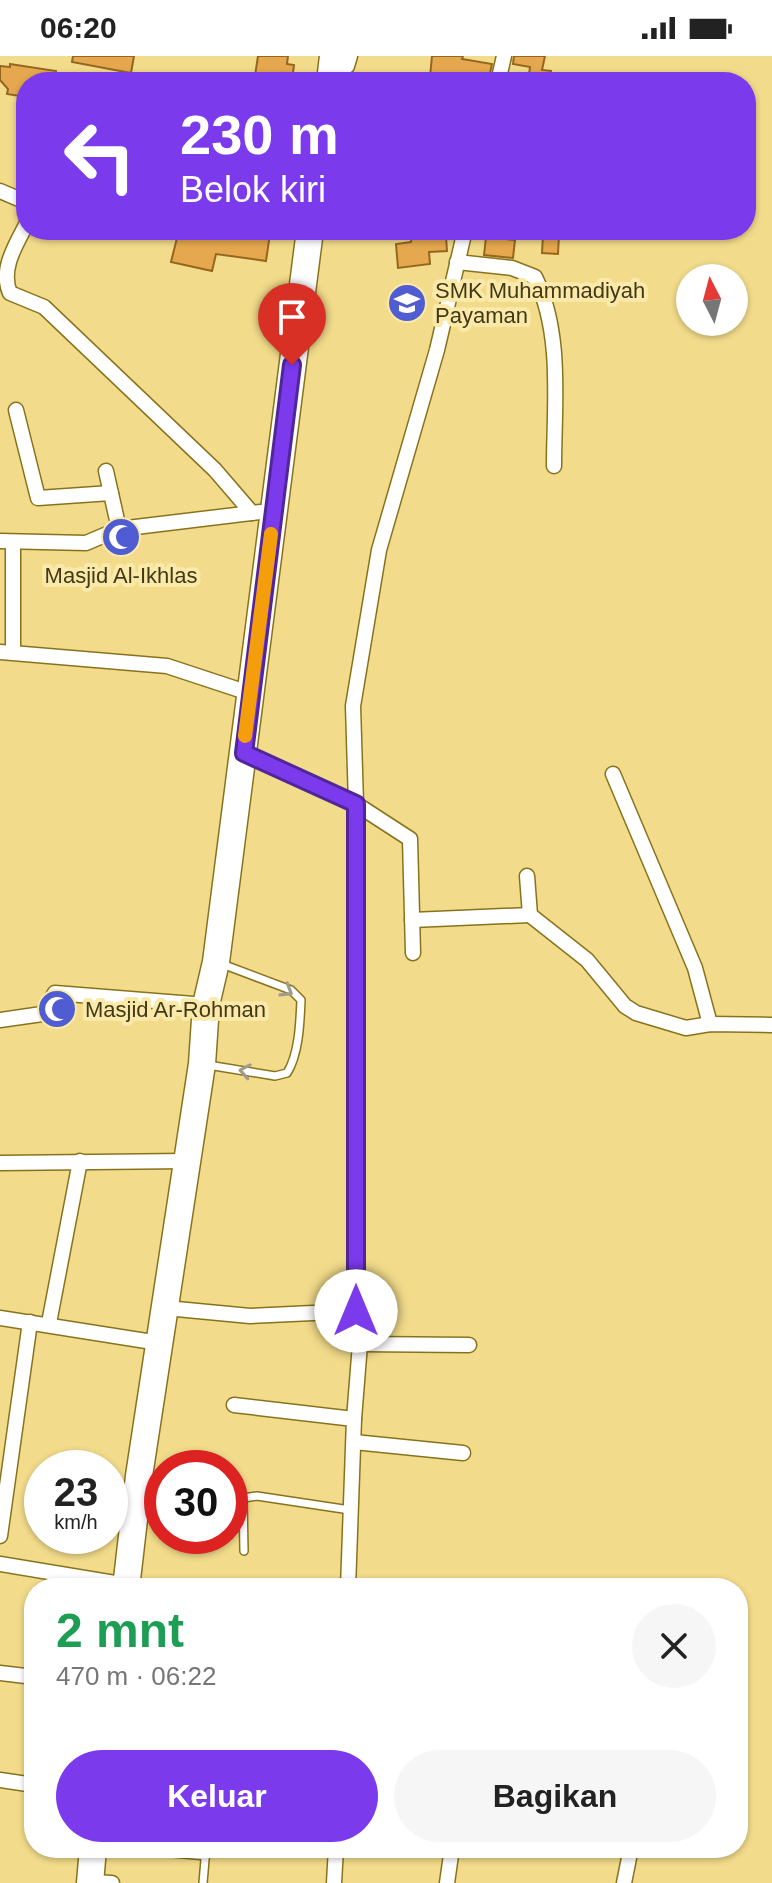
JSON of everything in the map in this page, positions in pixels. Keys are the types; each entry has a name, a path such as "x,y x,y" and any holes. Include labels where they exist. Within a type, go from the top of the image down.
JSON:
{"highway":[{"path":"128,1578 159,1343 202,1064 206,1005 216,962 244,753 263,511 308,240"},
{"path":"94,1858 98,1883"}],"street":[{"path":"18,240 5,265 4,279 10,293 44,307 215,470 263,511"},
{"path":"349,1578 360,1344 356,1311 356,804 353,706 379,550 437,350 462,240"},
{"path":"457,262 512,268 535,277 543,294 553,337 554,466"},
{"path":"16,410 35,496 111,493"},
{"path":"106,471 119,529"},
{"path":"249,693 167,666 7,652 7,542 86,543 119,529 263,511"},
{"path":"244,753 356,804 410,839 413,953"},
{"path":"613,774 695,968 710,1024"},
{"path":"527,876 530,915"},
{"path":"412,920 530,915 587,960 625,1006 636,1013 686,1028 710,1024 772,1025"},
{"path":"0,1020 42,1014 55,993 206,1005"},
{"path":"49,1323 80,1161"},
{"path":"0,1163 186,1161"},
{"path":"166,1308 250,1316 356,1311"},
{"path":"0,1318 49,1323 159,1343"},
{"path":"0,1536 30,1322"},
{"path":"360,1344 469,1345"},
{"path":"234,1405 354,1419"},
{"path":"354,1442 463,1453"},
{"path":"0,1564 81,1578"},
{"path":"0,1673 24,1676"},
{"path":"0,1780 24,1784"},
{"path":"334,1883 335,1858"},
{"path":"447,1883 451,1858"},
{"path":"624,1883 629,1858"}],"lane":[{"path":"202,1064 275,1076 287,1073 293,1064 299,1026 301,1000 291,990 216,962"},
{"path":"248,1497 257,1496 352,1511"},
{"path":"203,1883 205,1858"}],"building":[{"path":"73,56 134,56 131,72 72,62"},
{"path":"258,56 288,56 287,64 294,65 293,72 256,72"},
{"path":"432,56 463,56 462,59 492,64 490,72 430,72"},
{"path":"514,56 545,56 542,70 551,72 529,72 530,67 513,64"},
{"path":"10,64 56,72 16,72 16,95 7,94 8,89 0,80 0,66 10,67"},
{"path":"176,240 269,240 266,261 216,254 212,271 171,262"},
{"path":"446,240 447,251 429,252 430,264 398,268 396,244"},
{"path":"486,240 515,240 513,258 484,255"},
{"path":"543,240 559,240 558,254 542,253"}],"slow traffic":[{"path":"245,736 271,534"}],"place":[{"name":"SMK Muhammadiyah Payaman","path":"407,303"},
{"name":"Masjid Al-Ikhlas","path":"121,537"},
{"name":"Masjid Ar-Rohman","path":"57,1009"}],"route":[{"path":"292,365 249,693 244,753 356,804 356,1311"}]}
